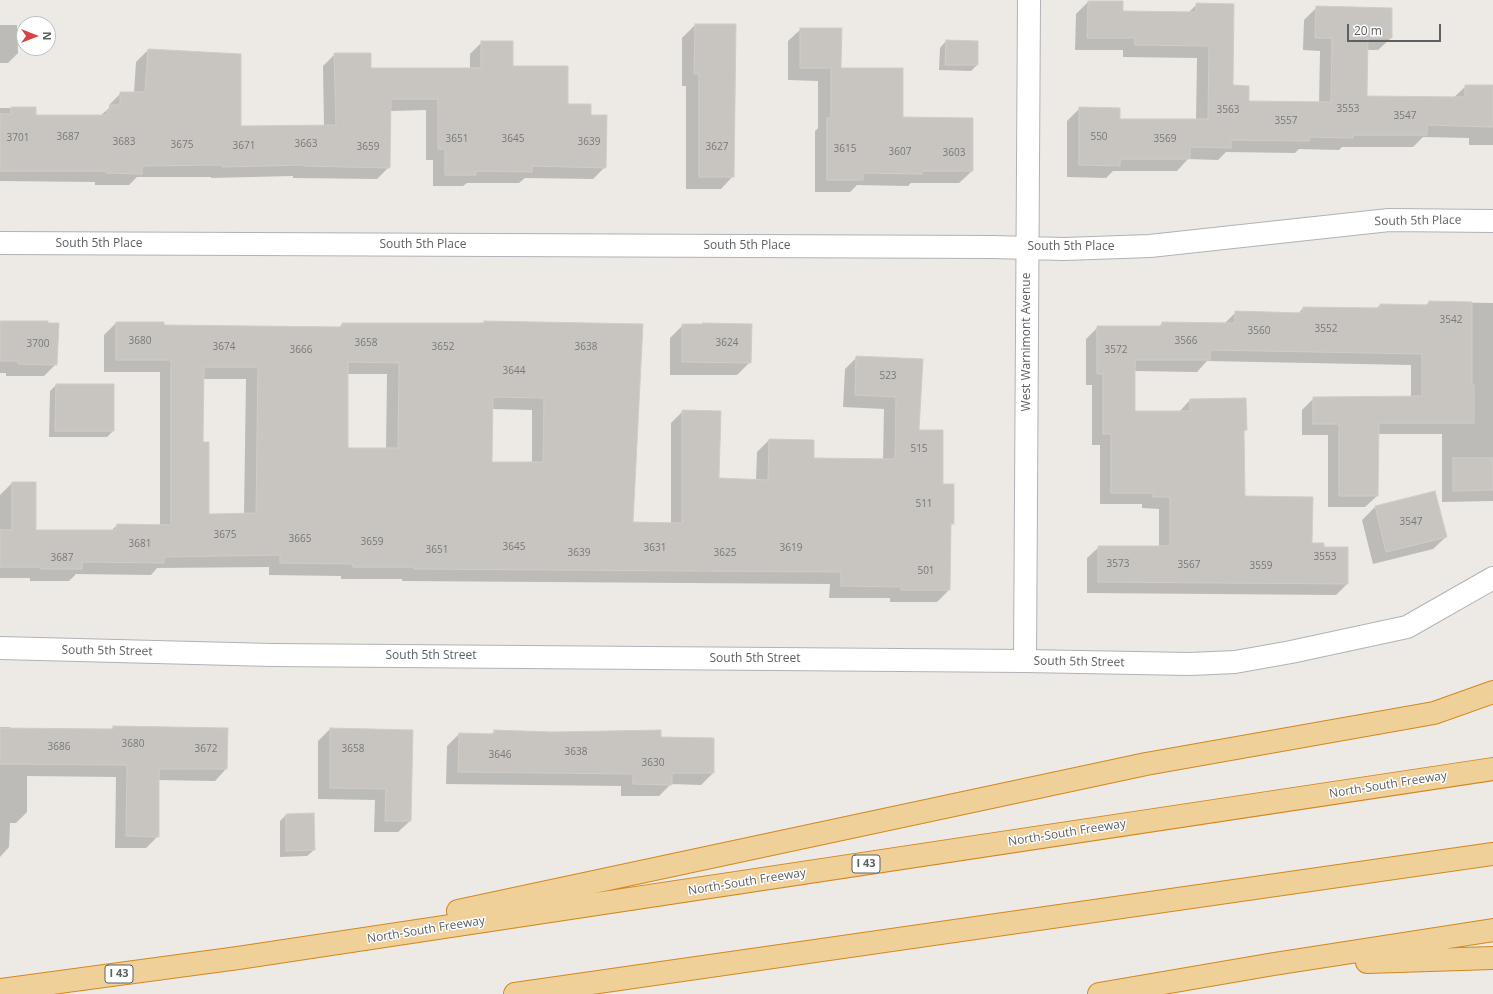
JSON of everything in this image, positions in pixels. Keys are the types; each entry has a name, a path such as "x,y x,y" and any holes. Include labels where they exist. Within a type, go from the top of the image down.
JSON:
{"highway":[{"path":"238,958 1146,764 1434,713 1493,692"},
{"name":"North-South Freeway","path":"0,990 238,958 1493,769"},
{"path":"515,994 1493,854"},
{"path":"1099,994 1274,964 1493,930"},
{"path":"1274,964 1493,958"}],"street":[{"name":"West Warnimont Avenue","path":"1025,661 1029,0"},
{"name":"South 5th Place","path":"0,243 1064,249 1150,246 1389,220 1493,221"},
{"name":"South 5th Street","path":"0,648 280,655 1025,661 1190,664 1235,662 1291,652 1407,627 1493,578"}],"building":[{"path":"1088,1 1123,1 1123,11 1196,12 1196,3 1234,4 1233,85 1249,86 1249,101 1331,102 1332,38 1315,38 1316,6 1392,8 1392,38 1368,38 1367,96 1465,97 1465,85 1493,85 1493,127 1427,125 1427,135 1353,135 1353,138 1309,137 1309,141 1231,140 1231,148 1190,147 1190,159 1120,159 1120,166 1079,165 1079,107 1120,108 1120,119 1208,119 1209,46 1135,45 1135,38 1087,38"},
{"path":"695,24 736,24 734,177 699,177 699,74 694,74"},
{"path":"800,28 842,28 841,68 903,68 903,117 973,118 973,171 922,171 922,174 863,173 863,180 827,180 827,118 831,118 831,68 800,68"},
{"path":"946,40 978,41 978,65 945,65"},
{"path":"481,41 513,41 513,66 568,66 568,104 591,104 591,115 607,115 606,168 532,166 532,172 476,171 476,175 445,175 445,149 438,149 438,99 391,99 390,168 304,165 222,167 222,165 142,166 142,174 106,173 106,171 0,171 0,114 11,114 11,107 36,107 36,115 107,115 107,110 110,110 110,105 120,105 120,92 145,92 148,49 241,54 241,126 336,125 334,53 371,53 371,68 481,68"},
{"path":"1429,301 1472,302 1472,385 1474,385 1474,423 1379,423 1378,496 1339,496 1339,424 1313,424 1313,397 1422,396 1422,354 1210,350 1210,360 1135,360 1135,411 1190,411 1190,399 1246,398 1247,430 1244,430 1245,496 1313,497 1312,543 1324,543 1324,547 1348,547 1348,584 1098,582 1098,546 1170,546 1170,497 1153,497 1153,493 1111,493 1111,434 1103,434 1103,374 1097,374 1097,326 1162,326 1162,322 1235,323 1235,311 1303,313 1303,307 1380,308 1380,304 1429,305"},
{"path":"0,321 48,321 48,323 59,323 57,365 18,364 18,361 0,361"},
{"path":"484,321 643,324 633,522 682,523 682,410 721,411 719,478 768,480 769,439 814,440 814,458 895,459 896,397 855,395 856,356 923,359 919,430 943,430 943,484 954,484 954,524 951,524 950,590 901,590 901,587 841,586 841,572 414,569 414,567 353,567 353,564 280,563 280,555 164,557 164,563 82,562 82,569 0,567 0,530 12,530 12,482 36,482 36,530 116,530 117,524 171,525 171,360 116,360 116,322 164,322 164,325 342,327 342,323 484,323","holes":["348,362 399,363 398,448 348,448","204,367 258,367 256,513 209,514 209,442 203,442","493,397 544,398 543,462 492,462"]},
{"path":"682,324 752,324 751,363 682,362"},
{"path":"56,384 114,384 114,431 55,431"},
{"path":"1453,458 1493,458 1493,490 1453,491"},
{"path":"1435,491 1447,537 1386,552 1375,506"},
{"path":"113,726 228,728 227,769 159,769 159,837 126,836 127,765 0,764 0,728 113,729"},
{"path":"330,728 413,730 411,821 385,821 386,789 330,788"},
{"path":"494,730 552,732 661,730 661,737 714,738 714,773 672,773 672,785 633,784 633,774 458,772 459,733 494,734"},
{"path":"314,813 315,850 286,851 286,814"}]}
